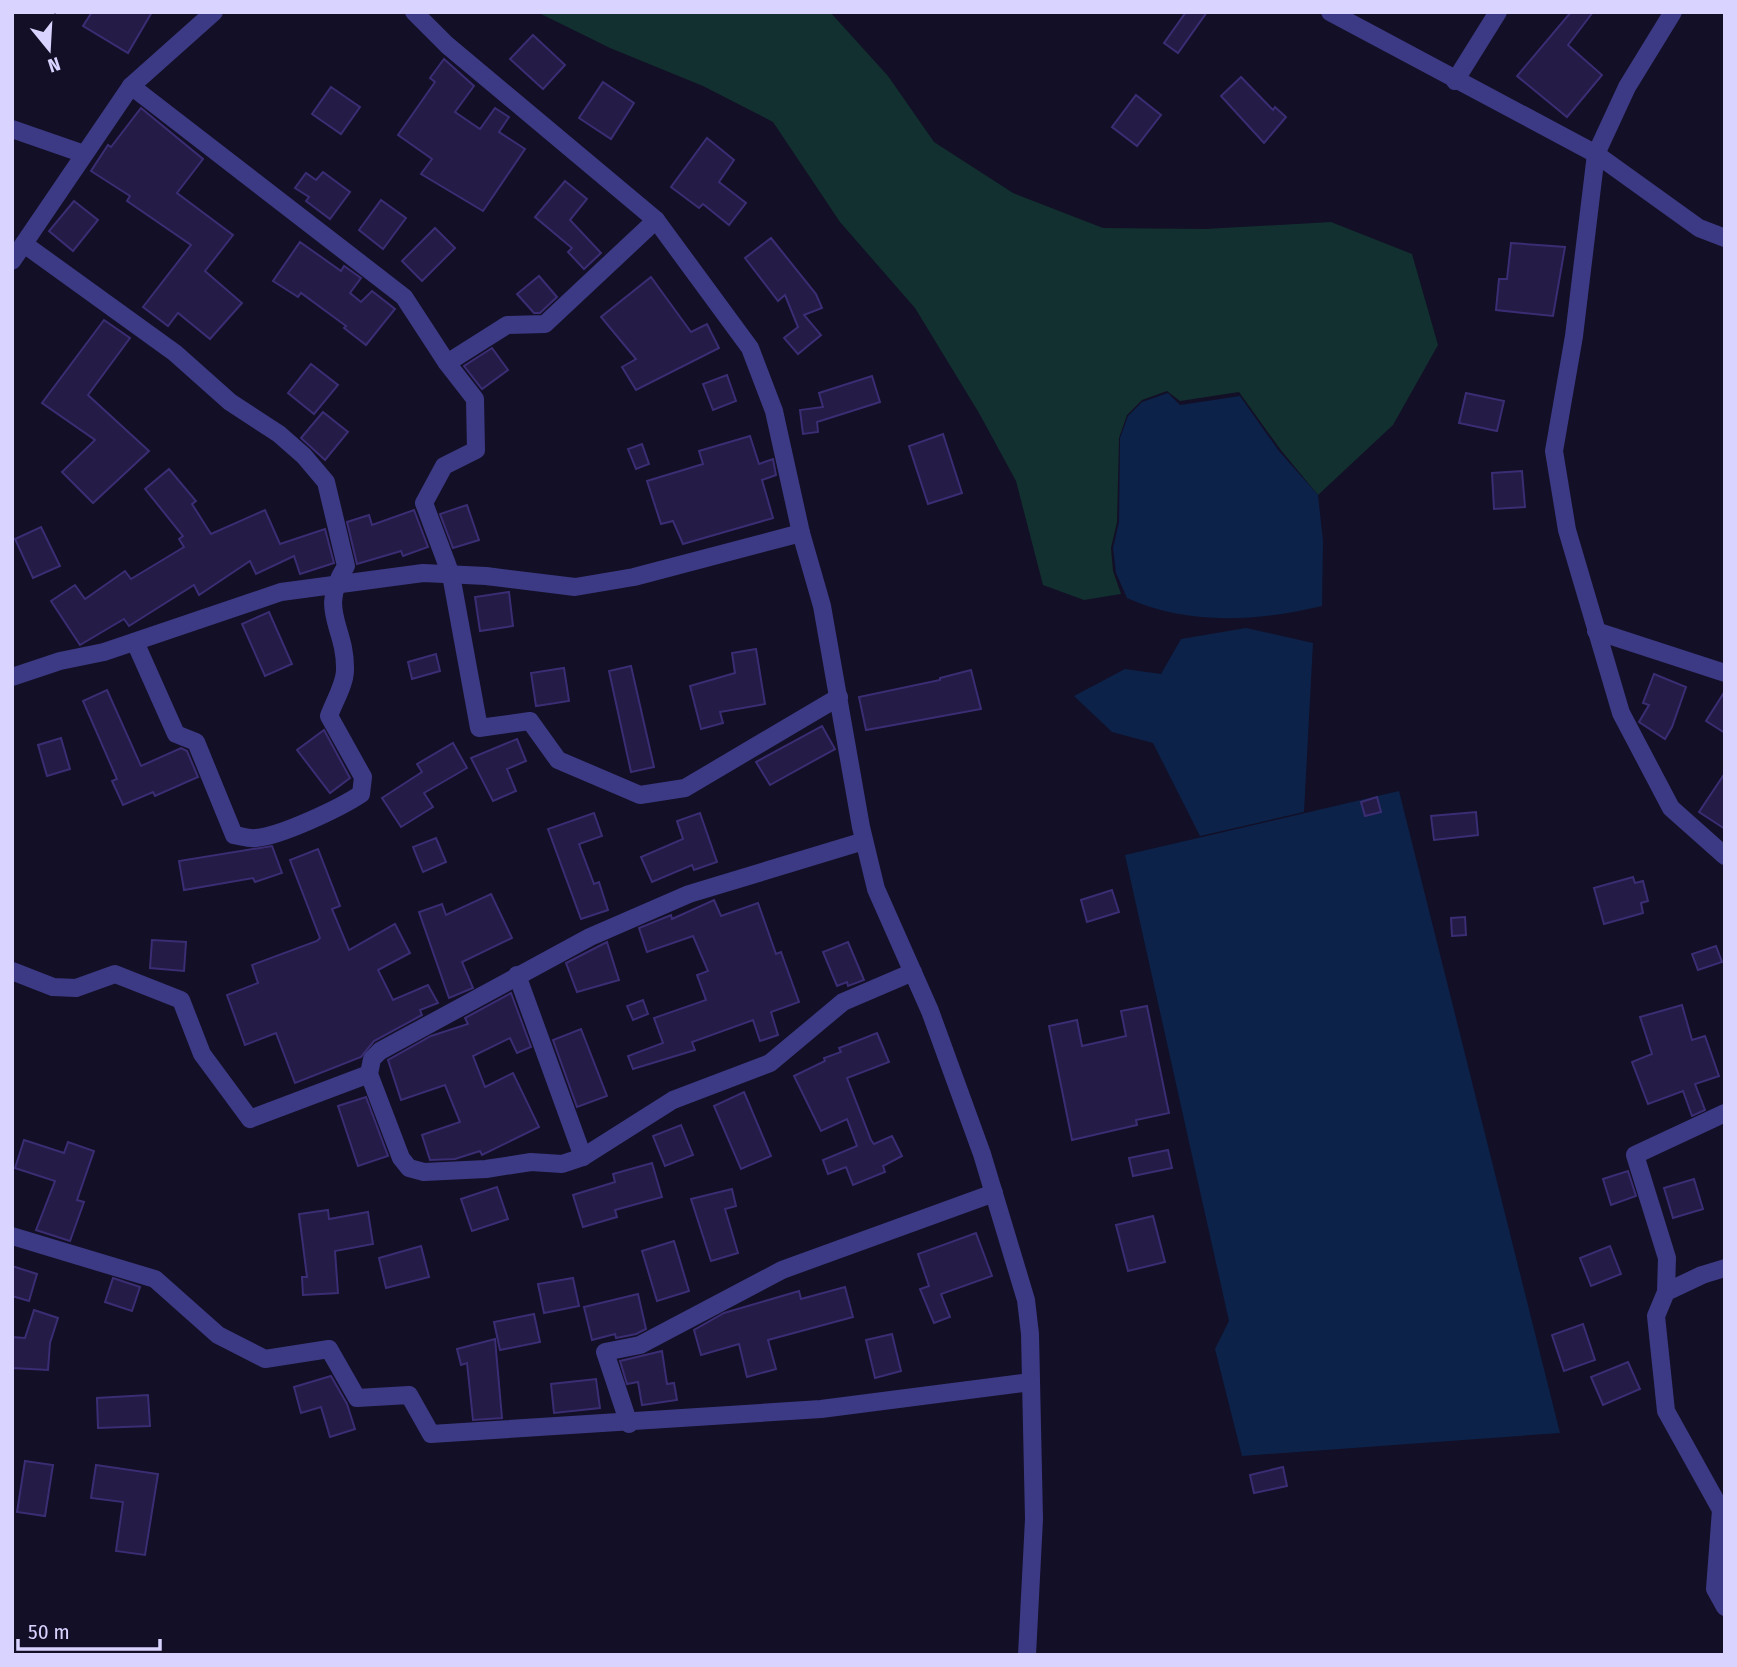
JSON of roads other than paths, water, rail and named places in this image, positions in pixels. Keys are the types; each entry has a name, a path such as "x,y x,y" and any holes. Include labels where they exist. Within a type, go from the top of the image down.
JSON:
{"street":[{"path":"12,261 131,86 214,12"},
{"path":"414,12 447,45 656,220 750,348 774,411 801,533 822,606 864,841 876,889 930,1011 994,1193 1026,1300 1034,1519 1027,1655"},
{"path":"1330,12 1596,154 1699,228 1725,238"},
{"path":"1455,81 1499,12"},
{"path":"1673,12 1627,87 1596,154 1574,336 1554,451 1567,530 1620,713 1657,787 1671,808 1725,856"},
{"path":"131,86 404,297 447,363 475,399 476,450 444,466 424,503 450,575 479,728 530,721 558,760 640,795 668,793 685,788 839,696"},
{"path":"12,129 84,153"},
{"path":"447,363 507,325 545,324 656,220"},
{"path":"24,244 175,354 230,402 279,434 304,456 326,482 346,566 333,587 333,614 343,651 345,673 329,716 363,777 361,794 345,805 254,839 234,835 196,742 176,733 135,642"},
{"path":"12,677 135,642 281,592 423,573 575,587 634,577 801,533"},
{"path":"1596,631 1725,673"},
{"path":"864,841 689,894 590,937 380,1051 372,1059 369,1074 401,1158 409,1168 424,1172 486,1169 531,1162 562,1164 583,1157 673,1100 770,1063 843,1002 913,972"},
{"path":"12,971 52,987 76,988 115,974 181,1000 202,1054 250,1119 369,1074"},
{"path":"517,975 583,1157"},
{"path":"1725,1113 1635,1155 1667,1258 1665,1292 1656,1316 1666,1411 1723,1509 1715,1589 1725,1606"},
{"path":"629,1424 605,1352 640,1345 782,1270 994,1193"},
{"path":"12,1236 155,1279 218,1335 265,1359 329,1349 357,1398 409,1395 431,1434 629,1424 821,1409 1031,1382"},
{"path":"1665,1292 1725,1268"}],"water":[{"path":"1168,393 1180,405 1240,396 1279,451 1318,495 1323,541 1322,606 1274,615 1199,617 1150,607 1127,598 1116,573 1113,548 1119,522 1120,438 1128,416 1142,402"},
{"path":"1246,628 1313,643 1304,812 1200,836 1153,743 1112,732 1074,696 1125,669 1161,674 1181,639"},
{"path":"1399,791 1560,1433 1242,1456 1215,1349 1229,1321 1125,855"}]}
